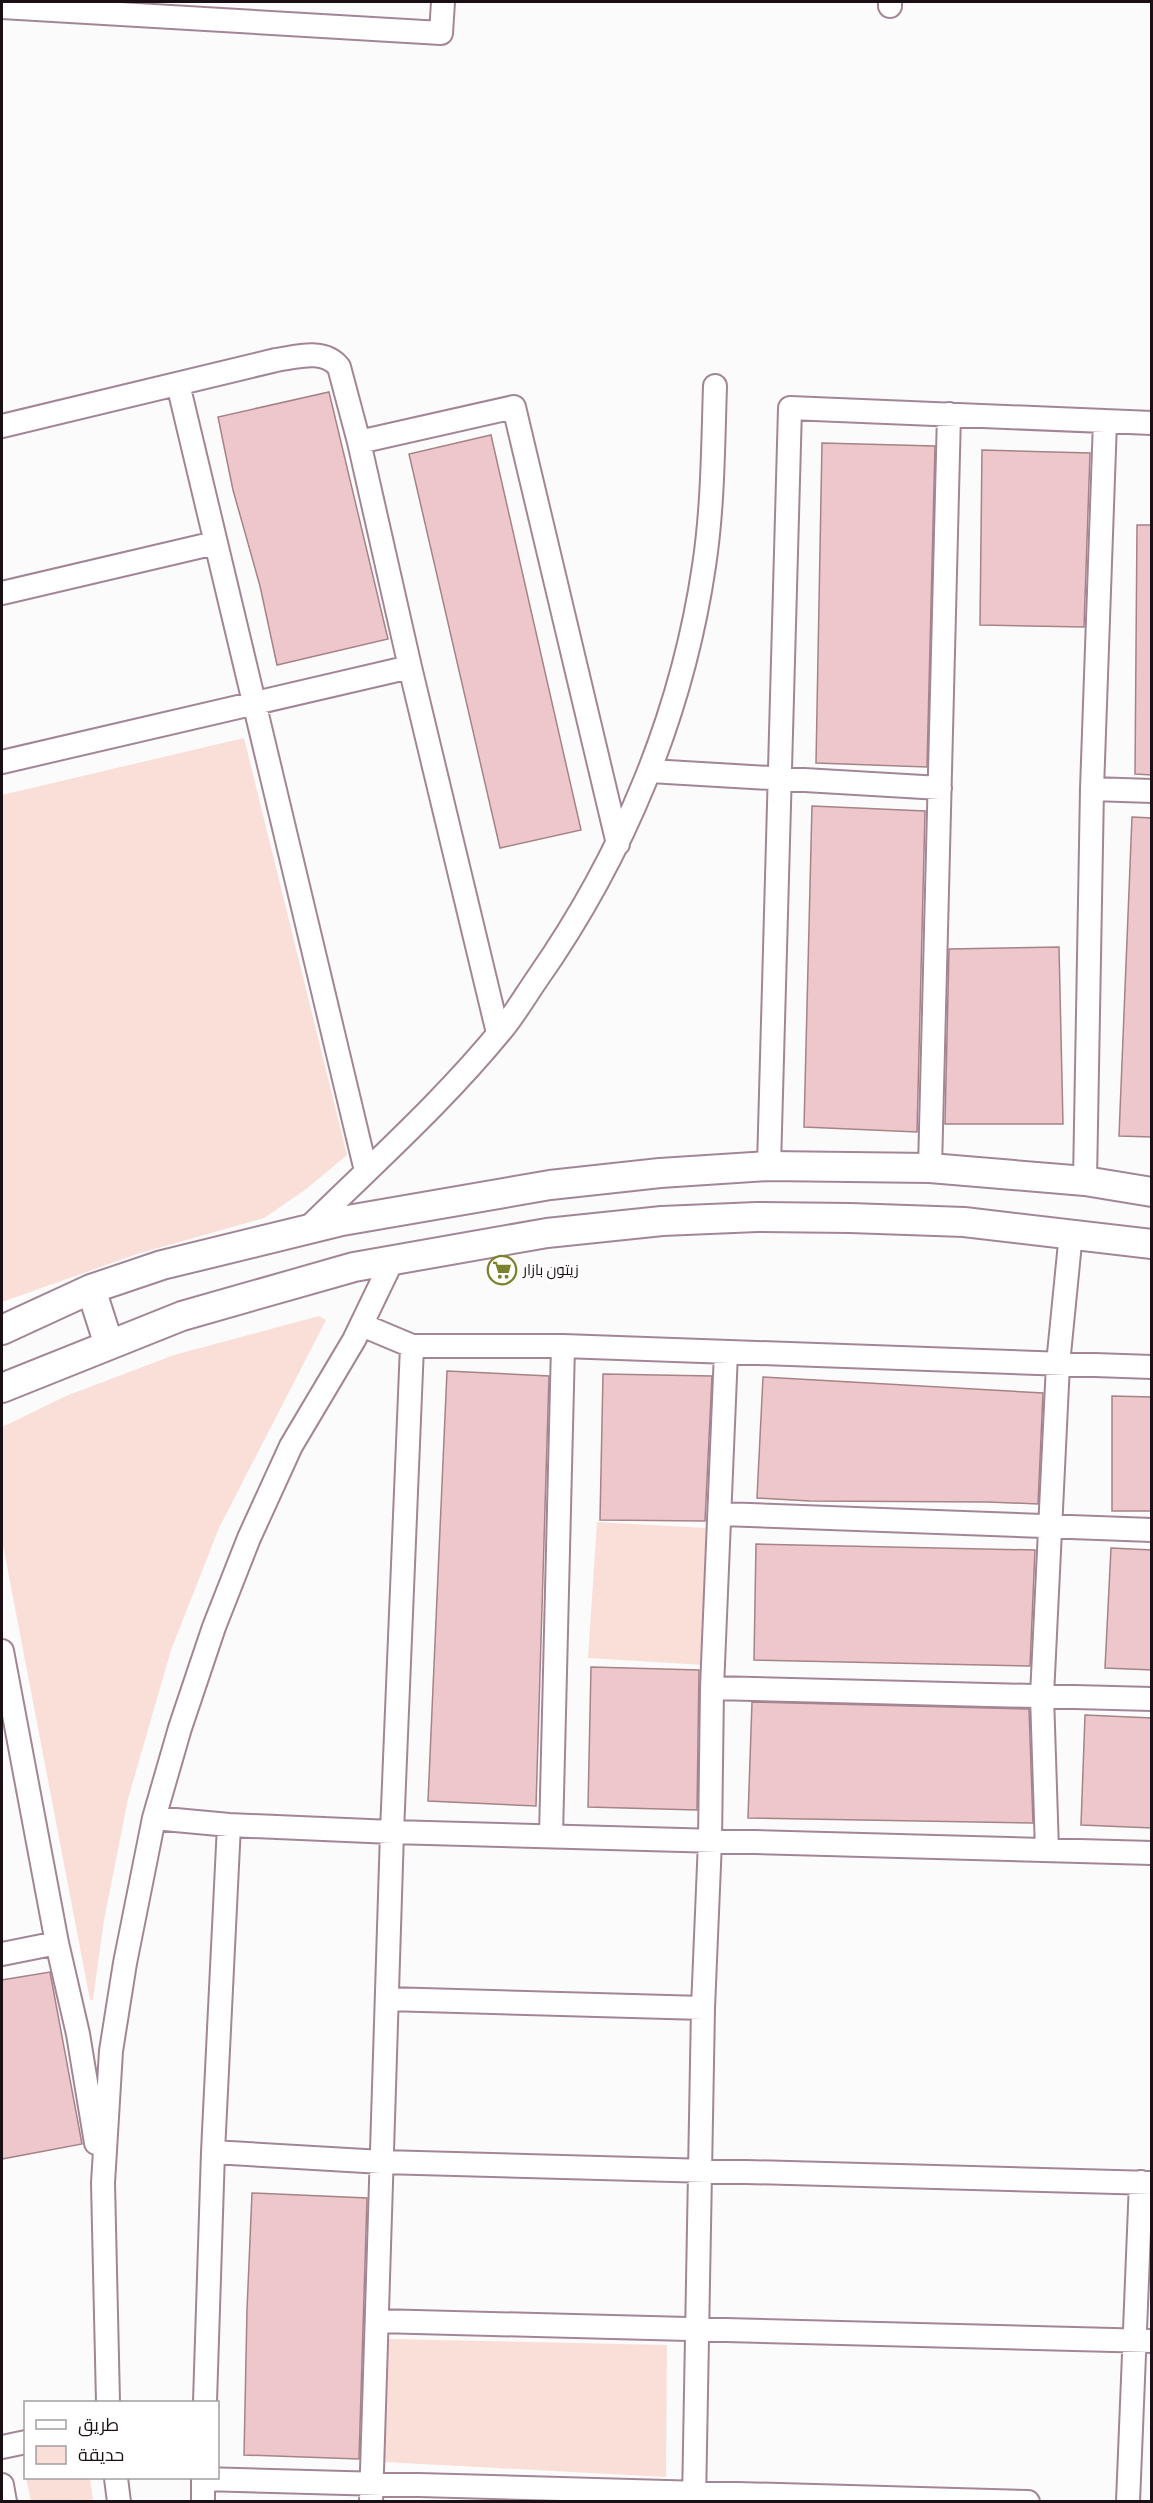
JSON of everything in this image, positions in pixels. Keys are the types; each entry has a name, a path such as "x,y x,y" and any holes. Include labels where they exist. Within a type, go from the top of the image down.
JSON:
{"street":[{"path":"2,7 441,33 443,2"},
{"path":"2,426 276,360 309,355 326,356 339,366 359,442 410,667 498,1033"},
{"path":"178,384 366,1171"},
{"path":"306,1230 429,1109 498,1033 549,962 590,899 618,844 650,771 689,646 704,566 711,495 715,386"},
{"path":"359,442 514,407 618,844"},
{"path":"770,1166 790,408 1152,423"},
{"path":"930,1168 949,414"},
{"path":"1085,1181 1092,789 1105,421"},
{"path":"2,593 215,543"},
{"path":"2,762 410,667"},
{"path":"650,771 940,788"},
{"path":"1092,789 1152,791"},
{"path":"2,1330 91,1289 162,1265 342,1221 550,1185 660,1173 770,1166 930,1168 1085,1181 1152,1192"},
{"path":"2,1388 182,1316 354,1267 547,1233 686,1220 757,1217 850,1218 964,1222 1152,1244"},
{"path":"1047,1850 1042,1696 1058,1364 1071,1233"},
{"path":"108,2401 103,2182 111,2051 125,1963 154,1818 180,1728 249,1538 291,1446 362,1325 392,1261"},
{"path":"91,1289 109,1345"},
{"path":"362,1325 412,1346 563,1346 1152,1367"},
{"path":"371,2492 392,1832 412,1346"},
{"path":"551,1835 563,1346"},
{"path":"694,2496 703,2008 710,1841 712,1688 726,1352"},
{"path":"720,1514 1152,1530"},
{"path":"2,1652 57,1943 78,2034 103,2182"},
{"path":"712,1688 1152,1699"},
{"path":"154,1818 229,1825 392,1832 1152,1853"},
{"path":"205,2401 213,2152 229,1825"},
{"path":"2,1954 57,1943"},
{"path":"387,1999 703,2008"},
{"path":"213,2152 382,2162 1146,2182 1143,2341 1128,2502"},
{"path":"378,2321 1143,2341"},
{"path":"2,2446 24,2442"},
{"path":"116,2479 119,2502"},
{"path":"203,2479 203,2502"},
{"path":"215,2479 371,2492 1028,2502"},
{"path":"2,2485 5,2502"}],"green space":[{"path":"244,738 347,1155 305,1190 264,1218 137,1254 2,1302 2,795"},
{"path":"319,1316 326,1320 219,1528 171,1650 128,1799 104,1920 93,2000 90,2000 2,1540 2,1427 66,1396 174,1355"},
{"path":"597,1522 707,1528 704,1665 588,1658"},
{"path":"388,2339 667,2345 666,2477 384,2462"},
{"path":"26,2479 90,2479 93,2501 31,2501"}],"building":[{"path":"329,392 388,639 277,665 260,586 233,490 218,417"},
{"path":"491,435 581,830 500,848 409,454"},
{"path":"822,443 935,446 927,767 816,763"},
{"path":"982,450 1090,453 1084,627 980,625"},
{"path":"1137,525 1152,525 1152,775 1135,774"},
{"path":"812,806 925,811 917,1132 804,1127"},
{"path":"1132,817 1152,818 1152,1137 1119,1136"},
{"path":"1059,947 1063,1124 945,1124 949,949"},
{"path":"447,1371 549,1376 536,1806 428,1801"},
{"path":"603,1374 712,1376 705,1521 600,1520"},
{"path":"763,1377 1043,1393 1038,1504 810,1501 757,1498"},
{"path":"1112,1396 1152,1397 1152,1511 1112,1511"},
{"path":"756,1544 1035,1550 1030,1666 754,1660"},
{"path":"1111,1548 1152,1550 1152,1670 1105,1668"},
{"path":"591,1667 699,1670 697,1810 588,1807"},
{"path":"752,1702 1029,1709 1033,1823 748,1818"},
{"path":"1085,1715 1152,1718 1152,1828 1081,1825"},
{"path":"50,1972 82,2144 2,2159 2,1980"},
{"path":"252,2193 367,2198 359,2459 244,2455"}],"place":[{"name":"زيتون بازار","path":"502,1270"}]}
